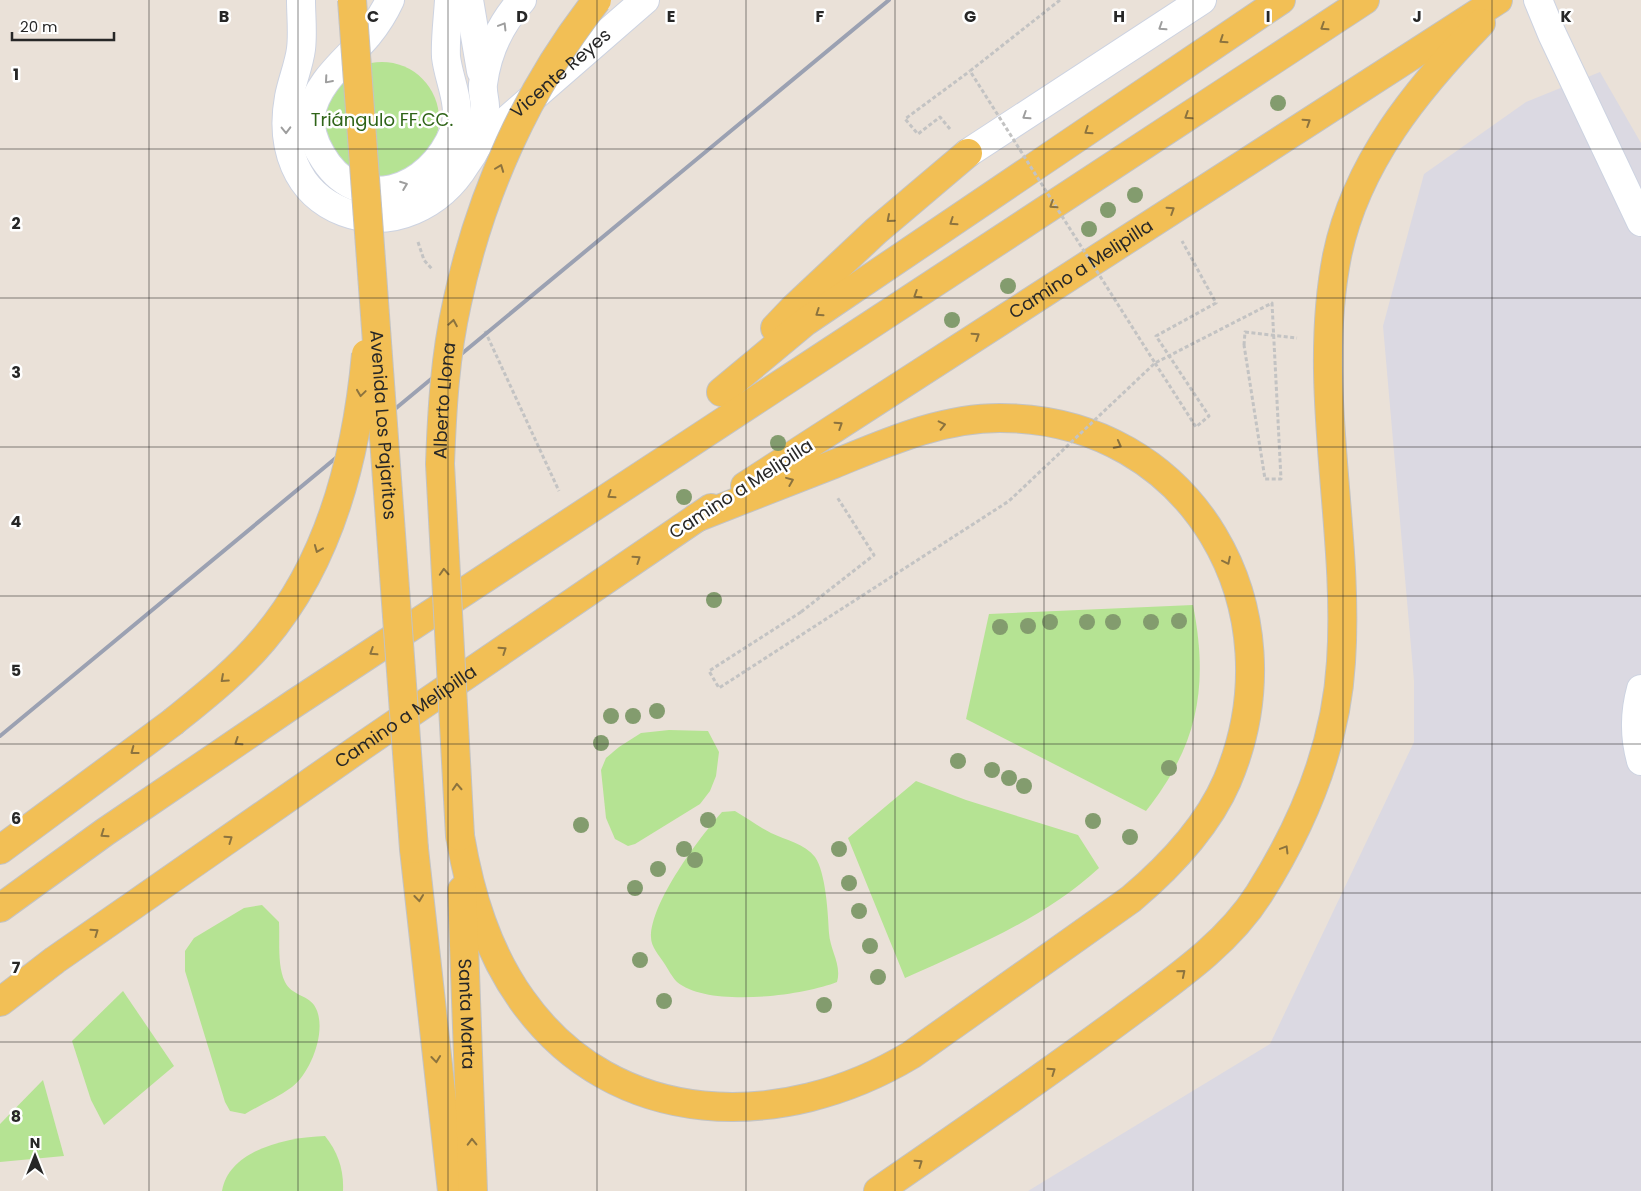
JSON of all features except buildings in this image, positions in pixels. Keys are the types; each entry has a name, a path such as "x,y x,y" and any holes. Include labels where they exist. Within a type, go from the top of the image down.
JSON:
{"main road":[{"name":"Avenida Los Pajaritos","path":"352,0 414,849"},
{"name":"Alberto Llona","path":"460,836 440,464 442,408 448,353 457,303 469,255 502,161 529,105 560,52 598,0"},
{"path":"0,908 105,832 295,703 1365,0"},
{"name":"Camino a Melipilla","path":"0,1002 56,960 361,746 696,518 1166,212 1498,0"},
{"path":"878,1191 1065,1062 1162,990 1192,965 1227,933 1257,896 1296,831 1320,775 1329,742 1337,702 1341,662 1342,617 1330,435 1332,295 1338,255 1358,191 1391,128 1448,58 1507,0"},
{"path":"721,392 805,322 1272,6"},
{"path":"652,468 793,309 876,231 968,153"},
{"path":"0,850 173,722 210,692 263,640 296,596 313,562 341,489 352,446 366,356 372,275"},
{"path":"460,836 466,872 490,942 510,981 541,1024 563,1046 587,1064 614,1080 642,1092 668,1099 712,1106 747,1108 789,1103 830,1093 886,1071 911,1055 1106,917 1156,878 1193,834 1226,782 1236,754 1250,696 1249,643 1239,590 1220,547 1181,492 1155,469 1128,450 1104,437 1051,422 1000,418 954,422 918,431 696,518"},
{"name":"Santa Marta","path":"460,836 473,1191"},
{"name":"Santa Marta","path":"414,849 447,1162 452,1191"},
{"path":"0,1024 56,960"},
{"path":"444,1191 447,1162"}],"street":[{"path":"301,0 301,48 286,120 286,142 298,174 321,199 348,214 374,217 407,214 426,206 442,195 462,170 477,146 484,95 495,39 512,11 522,0"},
{"path":"390,0 368,35 324,84 315,100 311,115 316,147 325,162 347,184 372,191 385,191 402,187 422,176 439,158 454,130 458,111 446,56 449,0"},
{"path":"469,0 484,95"},
{"name":"Vicente Reyes","path":"477,146 645,0"},
{"path":"968,153 1202,0"},
{"path":"1538,0 1552,34 1641,222"},
{"path":"1641,688 1637,703 1635,739 1641,761"}],"path":[{"path":"940,116 918,134 905,119 1060,0"},
{"path":"970,70 1196,427 1209,416 1156,336 1216,303 1166,212"},
{"path":"407,214 424,260 437,275"},
{"path":"818,470 874,555 801,612 709,670 719,688 1009,501 1154,363 1272,303 1282,479 1265,479 1244,345 1245,332 1330,342"},
{"path":"480,326 486,333 573,521"}],"shaded area":[{"path":"1600,72 1641,143 1641,1191 1028,1191 1270,1044 1414,742 1414,681 1383,326 1424,174 1526,102"}],"green space":[{"name":"Triángulo FF.CC.","path":"382,62 404,66 414,71 430,87 435,97 439,119 435,141 430,151 414,167 404,172 382,176 360,172 350,167 334,151 329,141 325,119 329,97 334,87 350,71 360,66"},
{"path":"1193,605 1200,662 1199,689 1195,714 1178,762 1164,787 1146,811 966,719 989,614"},
{"path":"669,730 708,731 719,752 716,776 710,791 700,804 635,844 628,846 615,839 606,818 601,770 606,758 641,733"},
{"path":"916,781 966,800 1078,835 1099,868 1078,886 1032,917 982,943 905,978 848,838"},
{"path":"735,811 771,833 801,846 815,857 824,883 830,939 838,970 837,982 802,992 779,995 732,997 710,995 691,990 677,982 656,951 651,937 653,923 667,889 689,854 722,812"},
{"path":"262,905 279,922 280,961 285,982 291,990 314,1005 320,1025 316,1049 306,1071 299,1080 280,1095 245,1114 230,1111 225,1102 185,971 185,951 194,938 244,908"},
{"path":"123,991 174,1066 104,1125 91,1100 72,1041"},
{"path":"43,1080 64,1156 0,1162 0,1124"},
{"path":"325,1136 339,1162 343,1191 222,1191 227,1177 236,1165 248,1155 278,1143"}],"railway":[{"path":"0,736 889,0"}]}
